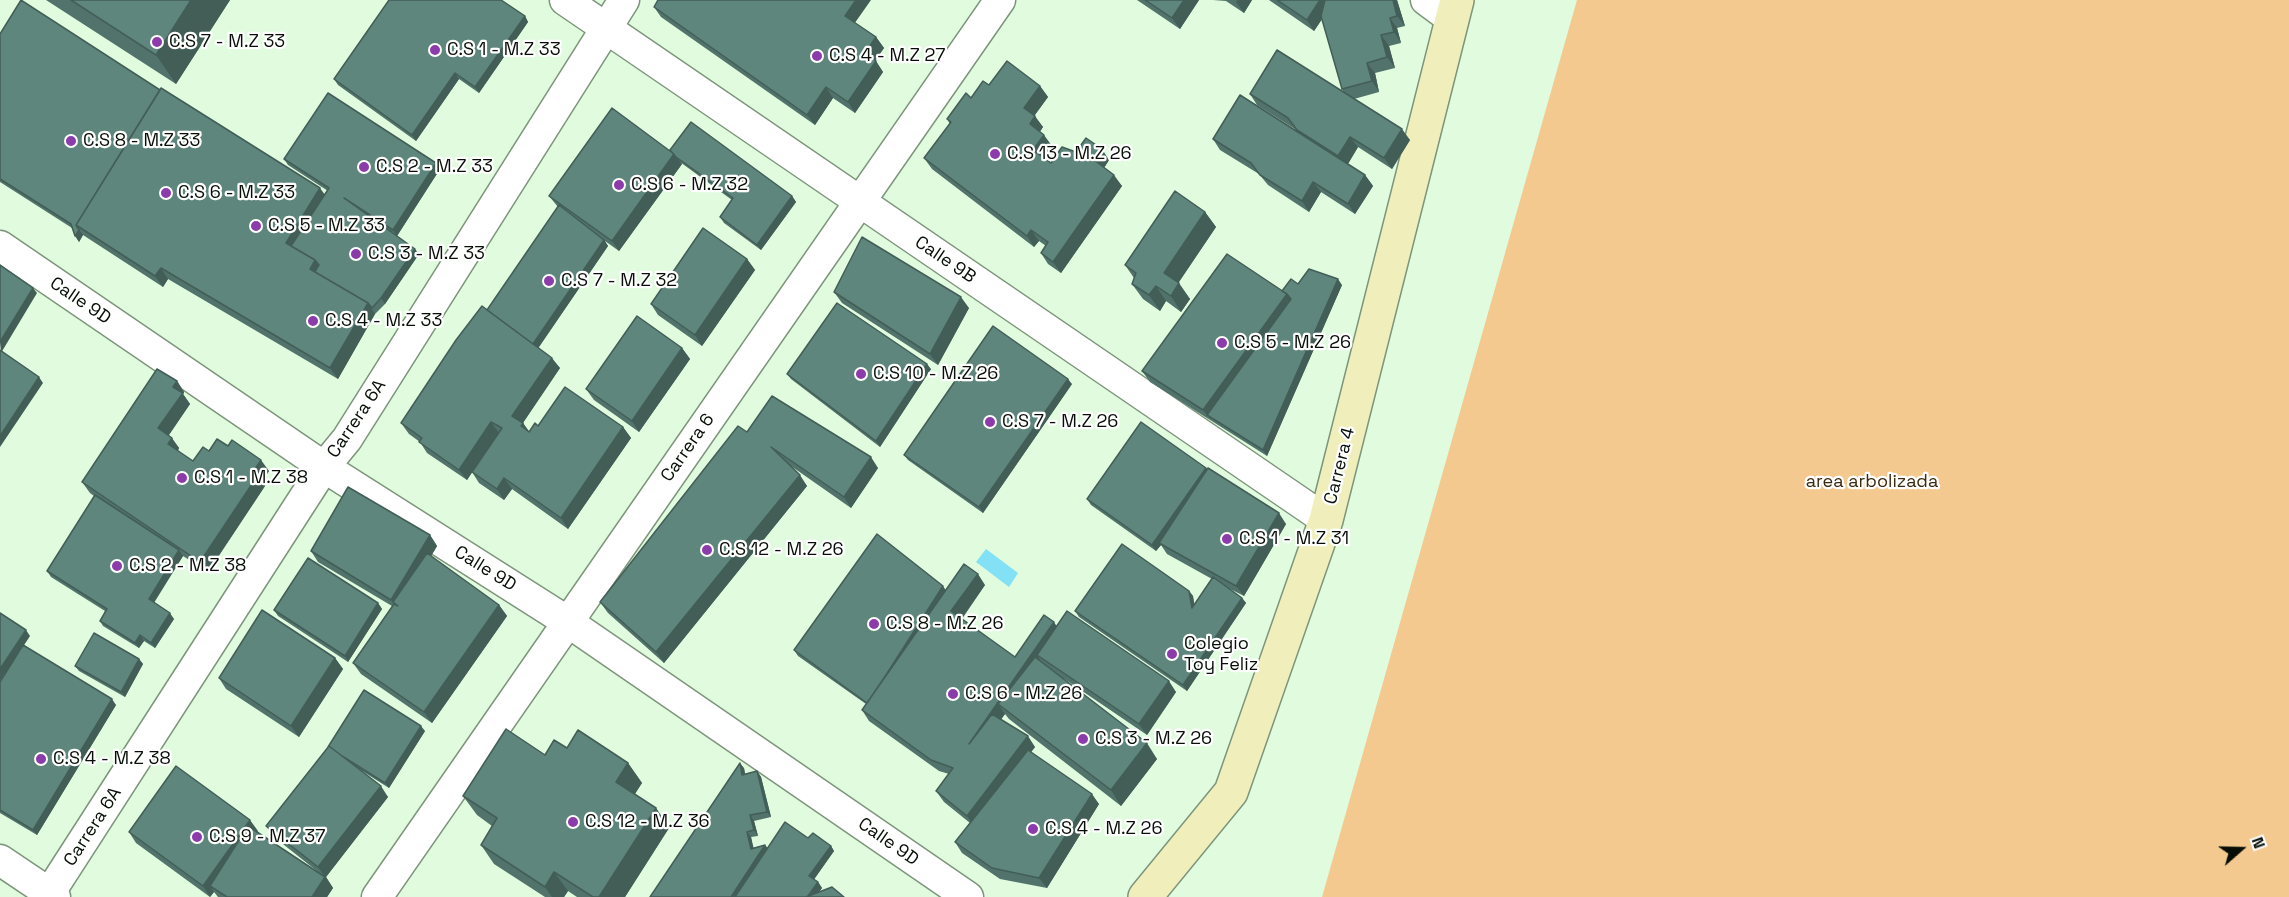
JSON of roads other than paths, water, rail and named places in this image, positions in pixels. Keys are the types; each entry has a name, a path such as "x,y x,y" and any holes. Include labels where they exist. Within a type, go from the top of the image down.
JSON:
{"main road":[{"name":"Carrera 4","path":"1145,897 1231,792 1326,520 1455,10"}],"street":[{"name":"Calle 9B","path":"565,0 1326,520"},
{"name":"Carrera 6A","path":"51,896 324,467 347,439 624,0"},
{"name":"Carrera 6","path":"377,897 1000,0"},
{"path":"1426,0 1455,10"},
{"name":"Calle 9D","path":"0,246 324,467 568,622 968,897"},
{"path":"0,860 51,896"}],"water":[{"path":"986,549 1018,573 1009,587 976,562"}],"place":[{"name":"C.S 7 - M.Z 33","path":"157,42"},
{"name":"C.S 1 - M.Z 33","path":"435,50"},
{"name":"C.S 4 - M.Z 27","path":"817,56"},
{"name":"C.S 8 - M.Z 33","path":"71,141"},
{"name":"C.S 13 - M.Z 26","path":"995,154"},
{"name":"C.S 2 - M.Z 33","path":"364,167"},
{"name":"C.S 6 - M.Z 32","path":"619,185"},
{"name":"C.S 6 - M.Z 33","path":"166,193"},
{"name":"C.S 5 - M.Z 33","path":"256,226"},
{"name":"C.S 3 - M.Z 33","path":"356,254"},
{"name":"C.S 7 - M.Z 32","path":"549,281"},
{"name":"C.S 4 - M.Z 33","path":"313,321"},
{"name":"C.S 5 - M.Z 26","path":"1222,343"},
{"name":"C.S 10 - M.Z 26","path":"861,374"},
{"name":"C.S 7 - M.Z 26","path":"990,422"},
{"name":"C.S 1 - M.Z 38","path":"182,478"},
{"name":"C.S 1 - M.Z 31","path":"1227,539"},
{"name":"C.S 12 - M.Z 26","path":"707,550"},
{"name":"C.S 2 - M.Z 38","path":"117,566"},
{"name":"C.S 8 - M.Z 26","path":"874,624"},
{"name":"Colegio Toy Feliz","path":"1172,654"},
{"name":"C.S 6 - M.Z 26","path":"953,694"},
{"name":"C.S 3 - M.Z 26","path":"1083,739"},
{"name":"C.S 4 - M.Z 38","path":"41,759"},
{"name":"C.S 12 - M.Z 36","path":"573,822"},
{"name":"C.S 4 - M.Z 26","path":"1033,829"},
{"name":"C.S 9 - M.Z 37","path":"197,837"}],"park label":[{"name":"area arbolizada","path":"1872,482"}]}
